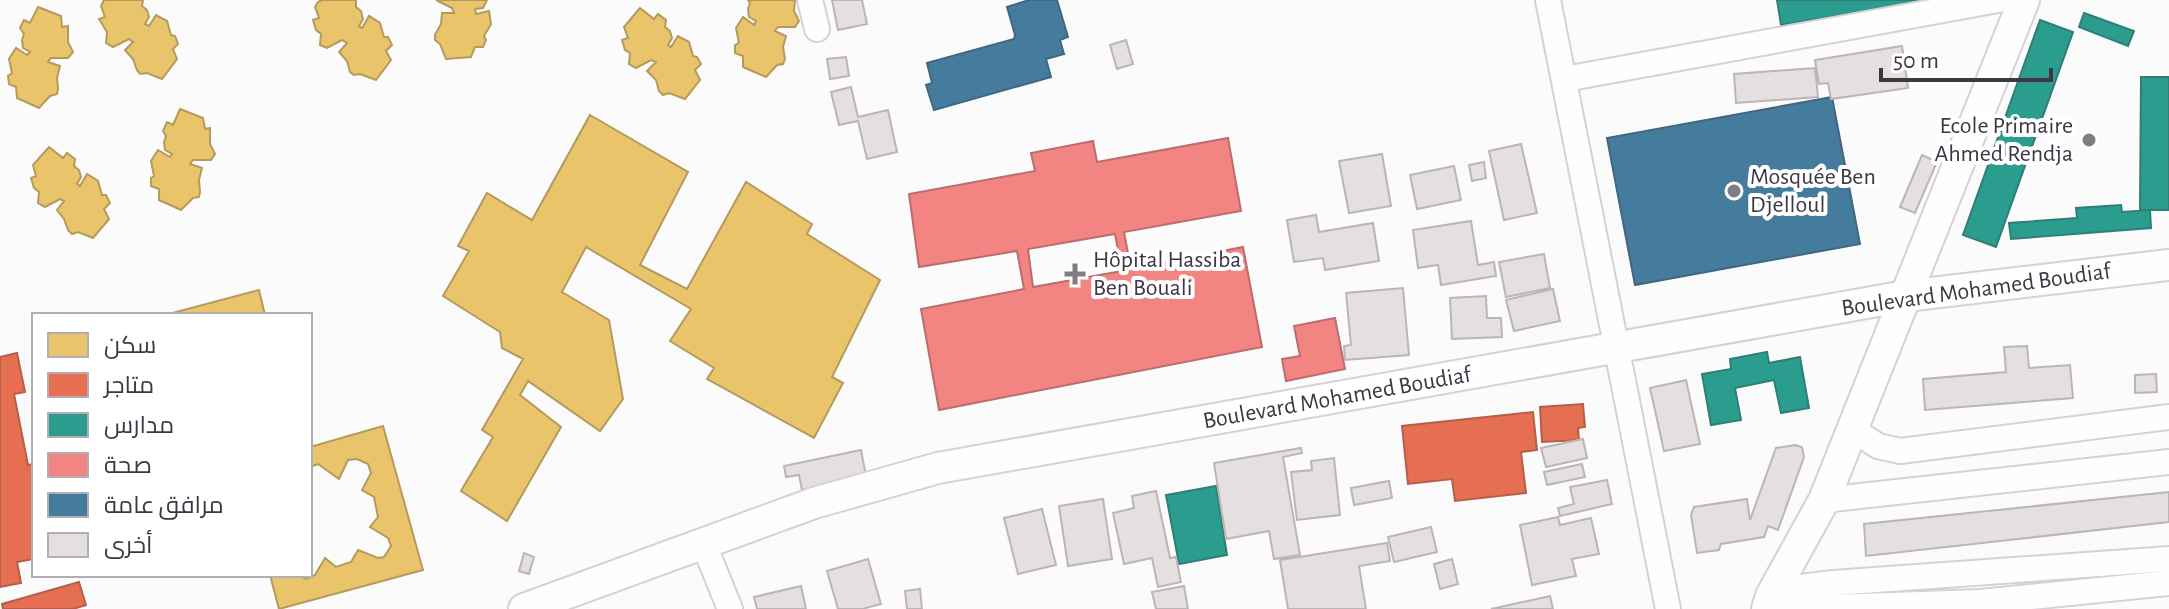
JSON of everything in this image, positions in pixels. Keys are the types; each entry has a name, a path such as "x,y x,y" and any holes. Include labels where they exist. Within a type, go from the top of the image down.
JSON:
{"main road":[{"path":"1769,602 1824,500 2024,0"},
{"name":"Boulevard Mohamed Boudiaf","path":"524,609 828,499 938,468 1906,296 2169,265"}],"street":[{"path":"810,0 817,29"},
{"path":"1548,0 1668,609"},
{"path":"1565,79 1998,0"},
{"path":"1852,429 1878,446 1900,451 2169,417"},
{"path":"1824,500 2169,462"},
{"path":"703,542 730,609"},
{"path":"1769,602 1800,587 1833,583 2169,559"},
{"path":"1769,602 1805,607 1981,602 2169,583"}],"building: سكن":[{"path":"104,0 143,0 142,6 149,17 145,24 149,26 156,15 167,21 171,35 175,36 178,44 173,49 177,59 162,79 147,73 140,74 125,50 133,42 129,39 113,47 106,43 107,32 99,19 105,17 101,6"},
{"path":"322,0 356,0 356,7 363,19 359,26 362,28 369,16 380,23 384,37 388,37 392,45 386,51 391,60 376,80 350,72 347,61 339,52 347,43 342,40 327,48 320,45 321,34 313,20 319,18 315,7"},
{"path":"436,0 487,0 483,8 475,9 476,14 489,11 491,24 484,36 483,47 475,47 471,57 446,59 435,35 442,13 454,13 452,8"},
{"path":"748,0 795,0 794,11 799,21 795,27 778,27 775,31 786,36 783,47 785,59 766,77 743,67 743,56 735,53 735,45 739,43 736,28 743,17 754,25 756,21 749,17"},
{"path":"38,7 61,16 62,27 68,26 68,42 73,52 68,58 51,58 48,62 60,66 58,89 57,94 50,96 39,108 17,98 16,87 9,84 8,76 12,73 9,59 16,48 27,55 30,52 23,48 24,34 20,28 24,20 30,23"},
{"path":"640,8 654,19 658,14 666,20 665,27 672,38 668,45 671,47 678,36 689,42 693,56 701,64 695,70 700,80 685,99 669,93 663,95 659,91 656,80 647,71 656,62 651,60 636,68 629,64 630,53 625,50 622,40 628,38 624,27"},
{"path":"180,109 203,118 205,129 210,128 210,144 215,154 211,160 193,160 190,164 202,168 200,192 199,197 193,198 181,210 159,200 159,189 151,186 154,176 151,161 158,150 170,157 172,154 165,150 166,136 163,131 167,122 173,125"},
{"path":"590,115 688,172 640,265 687,289 746,182 812,224 807,234 880,280 832,377 843,383 814,438 707,379 714,368 670,341 691,309 586,247 562,292 609,320 623,399 600,431 528,381 520,395 561,427 507,521 461,491 493,437 482,430 523,359 502,348 500,332 443,296 469,251 458,246 487,193 532,220"},
{"path":"49,147 63,158 67,153 75,159 74,166 81,177 77,184 80,186 87,174 98,181 102,195 106,195 110,203 104,209 109,219 93,238 78,232 72,234 68,230 57,210 64,201 60,199 45,207 38,203 39,192 31,178 36,176 33,165"},
{"path":"259,290 265,313 173,313"},
{"path":"383,426 423,570 279,609 271,577 306,579 315,575 325,558 336,567 351,562 358,550 378,558 384,557 391,546 388,538 370,527 378,517 374,497 362,490 371,473 368,464 357,459 348,460 339,479 318,464 312,466 312,446"}],"building: متاجر":[{"path":"17,353 25,392 14,394 28,465 32,464 32,559 17,562 21,583 0,587 0,357"},
{"path":"1583,404 1585,427 1578,428 1579,440 1542,442 1540,407"},
{"path":"1533,412 1537,450 1521,452 1526,493 1455,501 1452,479 1408,484 1402,426"},
{"path":"79,582 86,605 73,609 3,609 2,604"}],"building: مدارس":[{"path":"1777,0 1929,0 1781,25"},
{"path":"2084,13 2134,31 2128,46 2079,27"},
{"path":"2040,20 2073,32 1996,247 1963,235"},
{"path":"2141,77 2169,77 2169,210 2140,210"},
{"path":"2121,205 2122,212 2150,210 2151,228 2011,239 2009,223 2077,218 2076,208"},
{"path":"1767,352 1769,363 1800,357 1809,408 1781,413 1774,380 1735,388 1741,420 1711,425 1702,374 1731,369 1730,359"},
{"path":"1216,486 1227,555 1179,564 1166,495"}],"building: صحة":[{"path":"1228,138 1241,211 1124,232 1131,269 1243,247 1262,347 939,410 921,309 1024,289 1017,251 919,267 909,194 1035,171 1031,153 1093,141 1097,162","holes":["1115,234 1122,271 1033,287 1028,249"]},
{"path":"1335,318 1345,369 1286,381 1282,359 1300,356 1294,326"}],"building: مرافق عامة":[{"path":"1029,0 1057,0 1068,37 1060,40 1064,54 1046,59 1051,77 934,110 926,85 932,83 927,63 1014,39 1007,7"},
{"name":"Mosquée Ben Djelloul","path":"1832,97 1860,244 1635,285 1607,138"}],"building: أخرى":[{"path":"832,0 862,0 867,24 838,30"},
{"path":"1126,40 1133,64 1117,69 1110,45"},
{"path":"1902,46 1908,88 1831,99 1828,83 1819,84 1815,60"},
{"path":"846,57 849,76 830,79 827,59"},
{"path":"1815,68 1818,97 1736,103 1734,74"},
{"path":"851,87 858,117 888,110 897,152 867,159 858,121 839,125 831,92"},
{"path":"1521,144 1537,213 1504,220 1489,151"},
{"path":"1382,154 1391,206 1349,213 1339,161"},
{"path":"1922,155 1937,162 1915,213 1900,207"},
{"path":"1484,162 1486,178 1472,181 1469,165"},
{"path":"1454,166 1461,200 1417,209 1410,175"},
{"path":"1316,215 1319,232 1373,223 1379,261 1325,270 1323,258 1294,262 1287,220"},
{"path":"1471,221 1478,265 1494,262 1496,276 1441,285 1438,265 1418,268 1413,230"},
{"path":"1544,254 1550,288 1506,297 1499,262"},
{"path":"1403,288 1409,355 1345,360 1344,346 1351,345 1346,293"},
{"path":"1553,289 1560,321 1514,331 1506,300"},
{"path":"1486,296 1487,318 1501,318 1502,337 1452,339 1450,298"},
{"path":"2027,346 2029,368 2070,365 2073,398 1925,410 1923,379 2006,372 2004,347"},
{"path":"2156,374 2157,392 2135,393 2135,375"},
{"path":"1686,380 1700,444 1664,451 1650,388"},
{"path":"1583,439 1587,458 1546,467 1541,448"},
{"path":"1802,447 1804,457 1778,530 1768,526 1764,537 1721,544 1719,550 1697,553 1691,515 1694,507 1747,499 1750,520 1776,448"},
{"path":"1301,448 1302,453 1283,457 1300,555 1274,559 1269,531 1226,539 1214,463"},
{"path":"861,450 866,476 802,490 799,475 786,477 784,466"},
{"path":"1334,458 1340,515 1297,520 1291,472 1312,470 1311,461"},
{"path":"1582,464 1585,477 1547,485 1544,472"},
{"path":"1607,480 1612,504 1560,516 1558,508 1574,504 1570,487"},
{"path":"1389,481 1392,498 1354,505 1351,488"},
{"path":"1156,491 1170,558 1176,557 1181,582 1158,587 1152,558 1124,564 1113,513 1134,508 1132,496"},
{"path":"2169,492 2169,522 1866,556 1864,524"},
{"path":"1103,499 1112,559 1068,566 1059,506"},
{"path":"1042,509 1056,565 1018,574 1004,518"},
{"path":"1558,517 1560,525 1591,518 1599,554 1572,559 1576,576 1532,585 1520,525"},
{"path":"1431,527 1437,552 1394,562 1388,537"},
{"path":"1387,543 1390,561 1359,566 1366,609 1288,609 1280,560"},
{"path":"524,553 534,557 529,574 519,571"},
{"path":"868,559 881,604 862,609 838,609 827,571"},
{"path":"1452,559 1458,584 1440,589 1434,564"},
{"path":"801,586 806,609 757,609 754,597"},
{"path":"1184,586 1188,609 1156,609 1152,592"},
{"path":"920,589 922,609 907,609 905,591"},
{"path":"1550,596 1553,609 1491,609"}],"place":[{"name":"Ecole Primaire Ahmed Rendja","path":"2089,140"},
{"name":"Mosquée Ben Djelloul","path":"1734,191"},
{"name":"Hôpital Hassiba Ben Bouali","path":"1075,274"}]}
